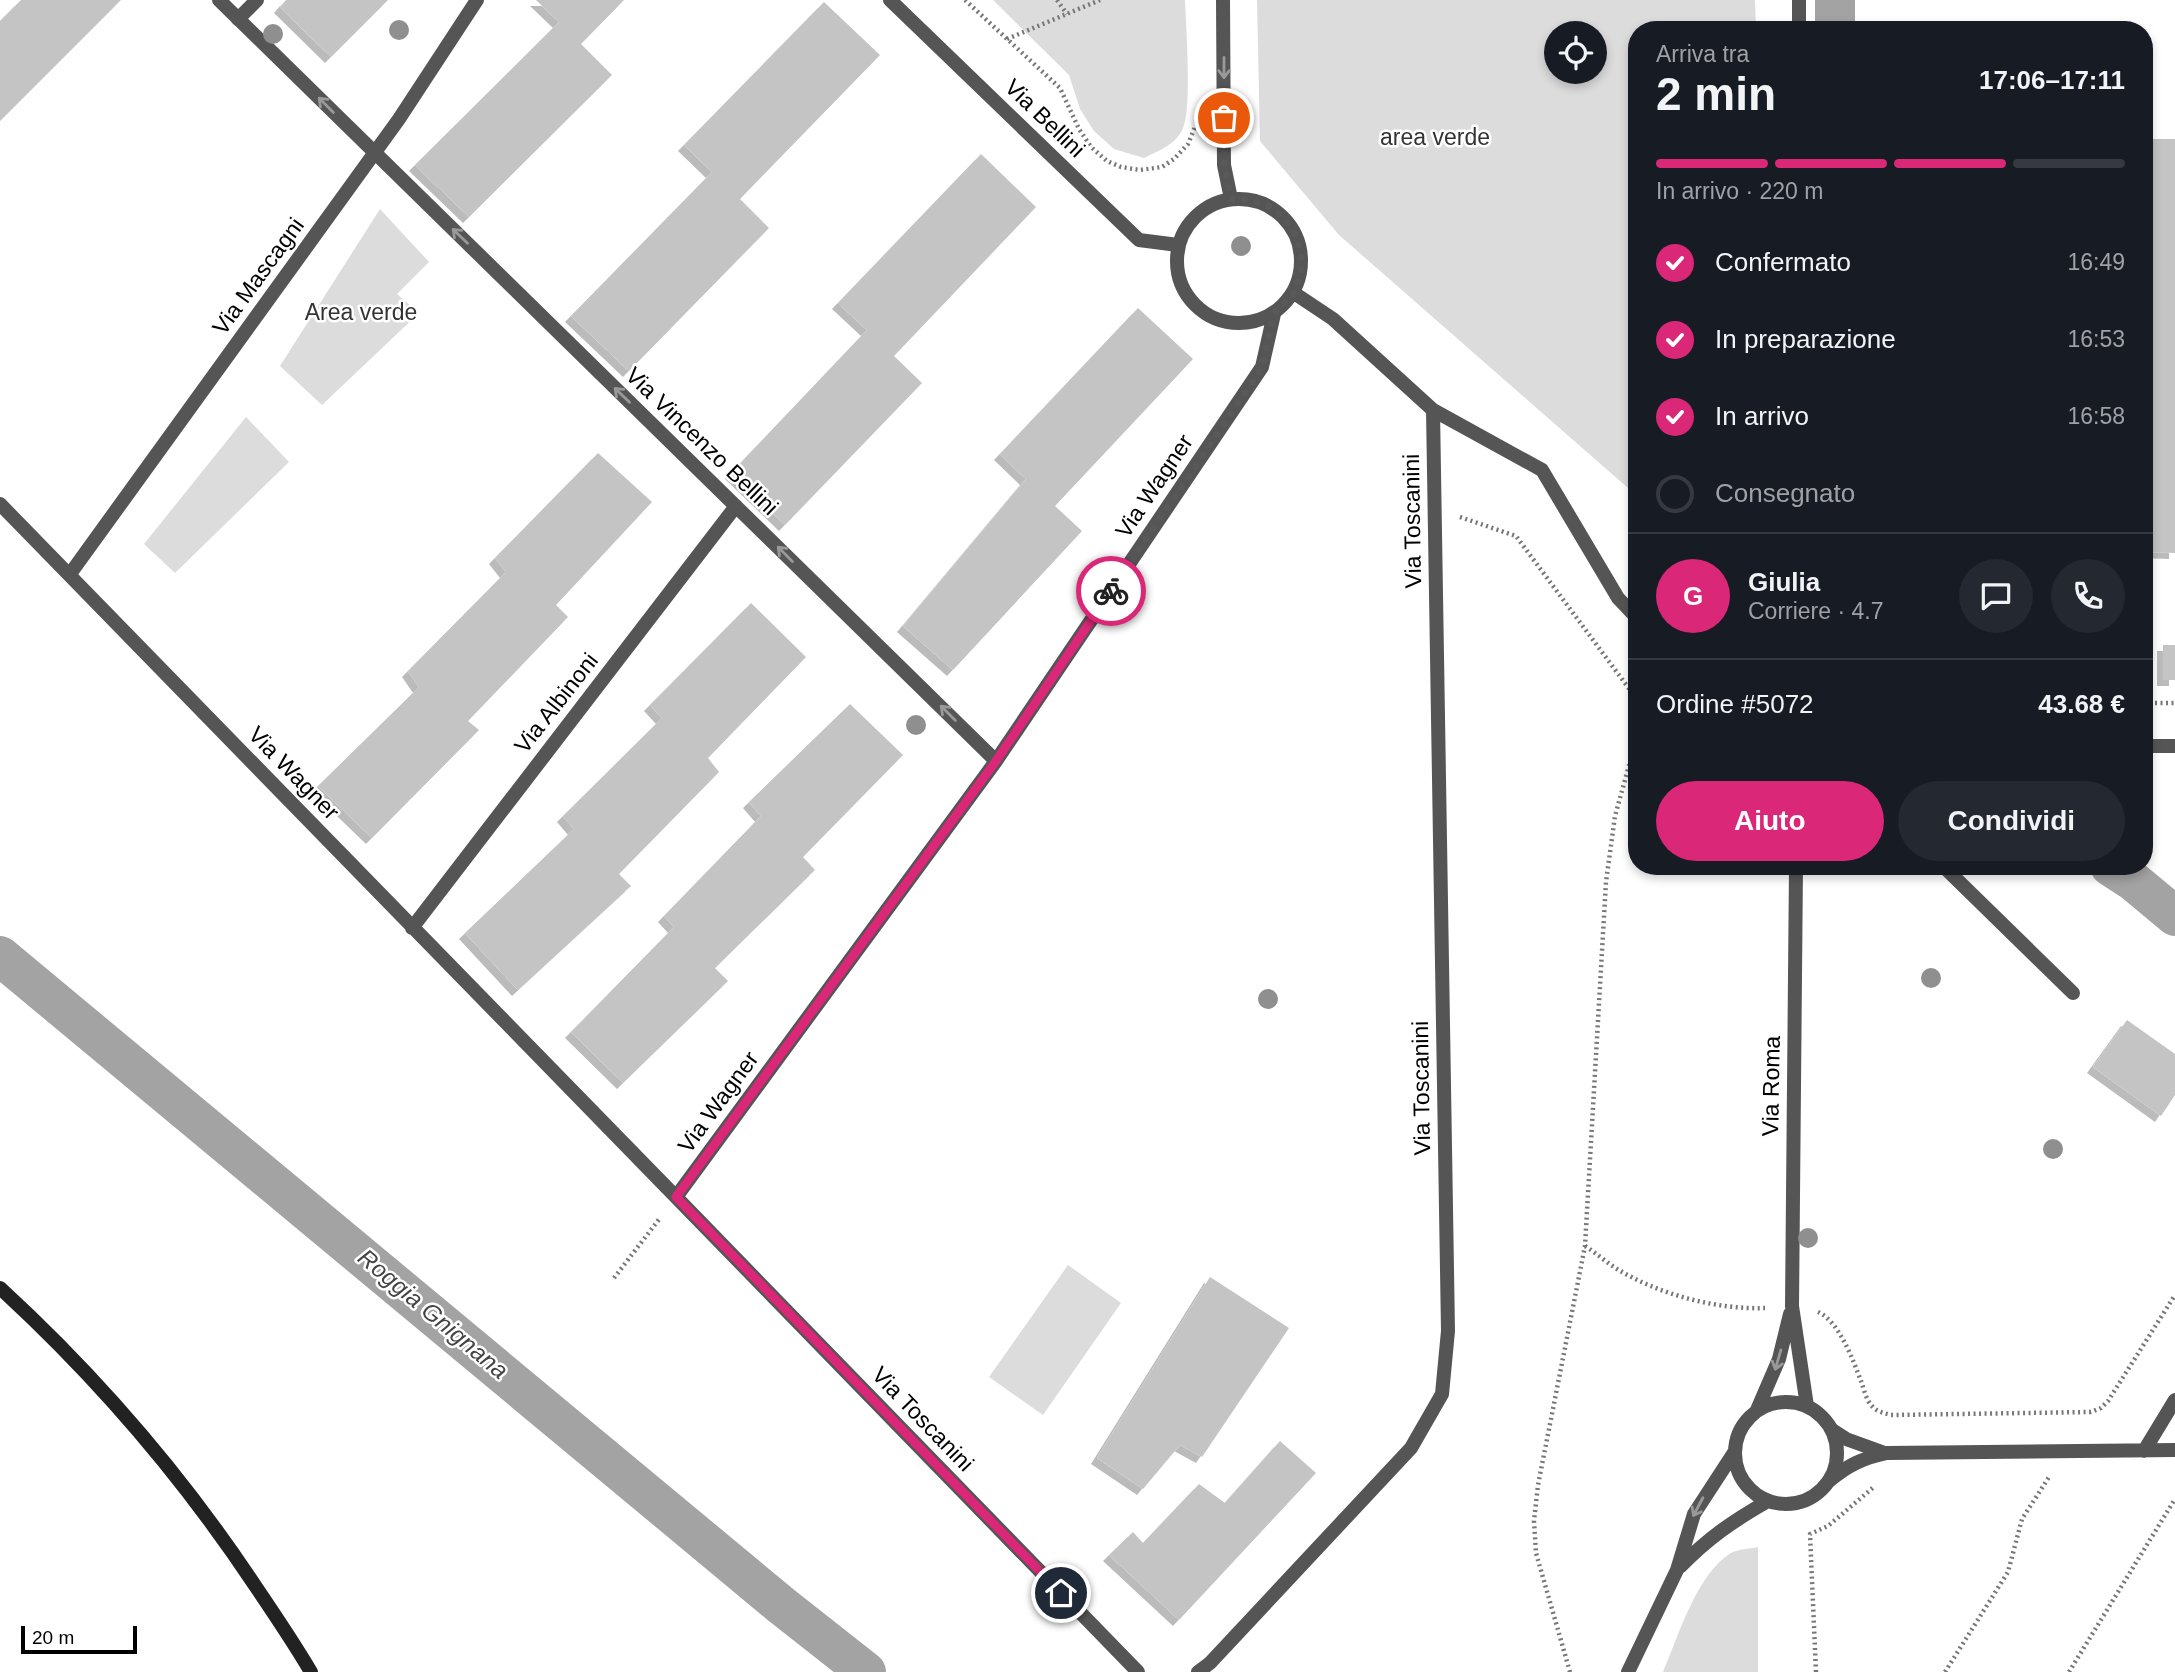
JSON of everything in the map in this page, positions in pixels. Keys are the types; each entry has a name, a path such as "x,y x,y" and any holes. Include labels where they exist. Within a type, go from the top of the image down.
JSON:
{"main road":[{"path":"0,1288 43,1327 140,1431 220,1532 311,1672"}],"street":[{"name":"Via Vincenzo Bellini","path":"219,0 996,761"},
{"path":"238,19 257,0"},
{"name":"Via Mascagni","path":"70,574 375,153 478,0"},
{"name":"Via Bellini","path":"890,0 1139,240 1178,246"},
{"path":"1223,0 1224,164 1231,199"},
{"path":"1798,0 1799,21"},
{"path":"1231,199 1251,200 1269,206 1284,218 1295,234 1301,252 1301,272 1294,293 1274,314 1247,324 1227,323 1208,316 1192,303 1181,286 1176,266 1178,246 1185,228 1198,214 1213,204 1231,199"},
{"path":"1294,293 1333,319 1433,410 1542,470 1618,598 1628,609"},
{"name":"Via Wagner","path":"0,504 676,1197 996,761 1262,368 1274,314"},
{"name":"Via Toscanini","path":"1198,1672 1210,1663 1411,1448 1442,1394 1447,1331 1433,410"},
{"name":"Via Albinoni","path":"412,928 736,506"},
{"path":"2153,746 2175,746"},
{"name":"Via Roma","path":"1792,1306 1796,875"},
{"path":"1951,875 2073,993"},
{"name":"Via Toscanini","path":"676,1197 1138,1672"},
{"path":"1792,1306 1807,1406"},
{"path":"1757,1410 1779,1359 1792,1306"},
{"path":"2144,1451 2175,1400"},
{"path":"1829,1481 1836,1465 1837,1447 1832,1430 1822,1416 1807,1406 1790,1402 1772,1404 1757,1410 1745,1421 1738,1435 1735,1451 1736,1467 1743,1482 1768,1502 1784,1504 1801,1502 1817,1494 1846,1466 1863,1458 1887,1453 2175,1450"},
{"path":"1832,1430 1867,1448 1887,1453"},
{"path":"1628,1672 1663,1594 1677,1570 1694,1514 1735,1451"},
{"path":"1677,1570 1701,1545 1729,1523 1768,1502"}],"path":[{"path":"965,0 1060,88 1079,129 1091,147 1107,161 1121,167 1140,170 1162,167 1188,144 1195,126"},
{"path":"1057,0 1067,14"},
{"path":"1007,39 1100,0"},
{"path":"1435,514 1458,516 1516,536 1628,687"},
{"path":"2153,703 2175,703"},
{"path":"1570,1672 1536,1553 1534,1521 1538,1485 1585,1246 1606,882 1615,816 1628,769"},
{"path":"614,1278 676,1197"},
{"path":"1585,1246 1618,1270 1661,1289 1703,1302 1739,1309 1792,1306 1826,1315 1852,1356 1870,1405 1878,1412 1891,1415 2091,1412 2101,1408 2175,1295"},
{"path":"1945,1672 2008,1572 2022,1520 2049,1476 2036,1477"},
{"path":"1816,1672 1810,1534 1828,1526 1879,1484"},
{"path":"2069,1672 2175,1499"}],"green space":[{"path":"993,0 1185,0 1187,103 1186,117 1180,134 1166,146 1144,158 1114,149 1094,131 1080,109 1069,75"},
{"name":"area verde","path":"1257,0 1755,0 1756,21 1628,21 1628,488 1339,235 1260,141"},
{"name":"Area verde","path":"380,209 429,262 397,294 419,313 322,405 280,366"},
{"path":"246,417 289,462 175,573 144,544"},
{"path":"1068,1265 1121,1303 1043,1415 989,1377"},
{"path":"1758,1547 1758,1672 1663,1672 1690,1607 1708,1575 1731,1553"}],"building":[{"path":"21,0 121,0 0,121 0,21"},
{"path":"286,0 388,0 331,57 280,7"},
{"path":"536,0 624,0 581,44 612,75 469,217 415,165 559,22"},
{"path":"824,2 880,55 740,199 769,228 629,371 571,316 712,172 684,145"},
{"path":"2153,139 2175,139 2175,553 2153,552"},
{"path":"981,154 1036,207 894,356 922,383 785,525 731,473 867,330 838,303"},
{"path":"1138,308 1193,359 1055,506 1082,531 953,670 903,626 1026,479 1000,454"},
{"path":"598,453 652,502 556,605 568,617 468,721 479,730 372,838 318,786 419,687 408,671 506,572 495,558"},
{"path":"751,603 806,657 708,758 719,772 619,874 631,886 518,990 465,933 574,829 563,816 662,718 650,705"},
{"path":"2163,645 2175,645 2175,680 2163,680"},
{"path":"850,704 903,755 803,857 815,870 715,968 728,981 623,1083 571,1032 674,927 664,916 761,816 749,802"},
{"path":"2127,1020 2175,1054 2175,1095 2161,1116 2093,1067"},
{"path":"1210,1277 1289,1328 1202,1457 1180,1445 1143,1489 1097,1458"},
{"path":"1280,1441 1316,1473 1179,1620 1109,1555 1133,1532 1143,1543 1199,1484 1225,1503"}],"waterway":[{"path":"1835,0 1835,21"},
{"path":"2124,875 2175,916"},
{"name":"Roggia Gnignana","path":"0,956 781,1605 866,1672"}],"way so far":[{"path":"1111,591 1262,368 1274,314 1294,293 1301,272 1301,252 1295,234 1284,218 1269,206 1251,200 1231,199 1224,164 1224,118"}],"route":[{"path":"1061,1593 676,1197 996,761 1111,591"}]}
